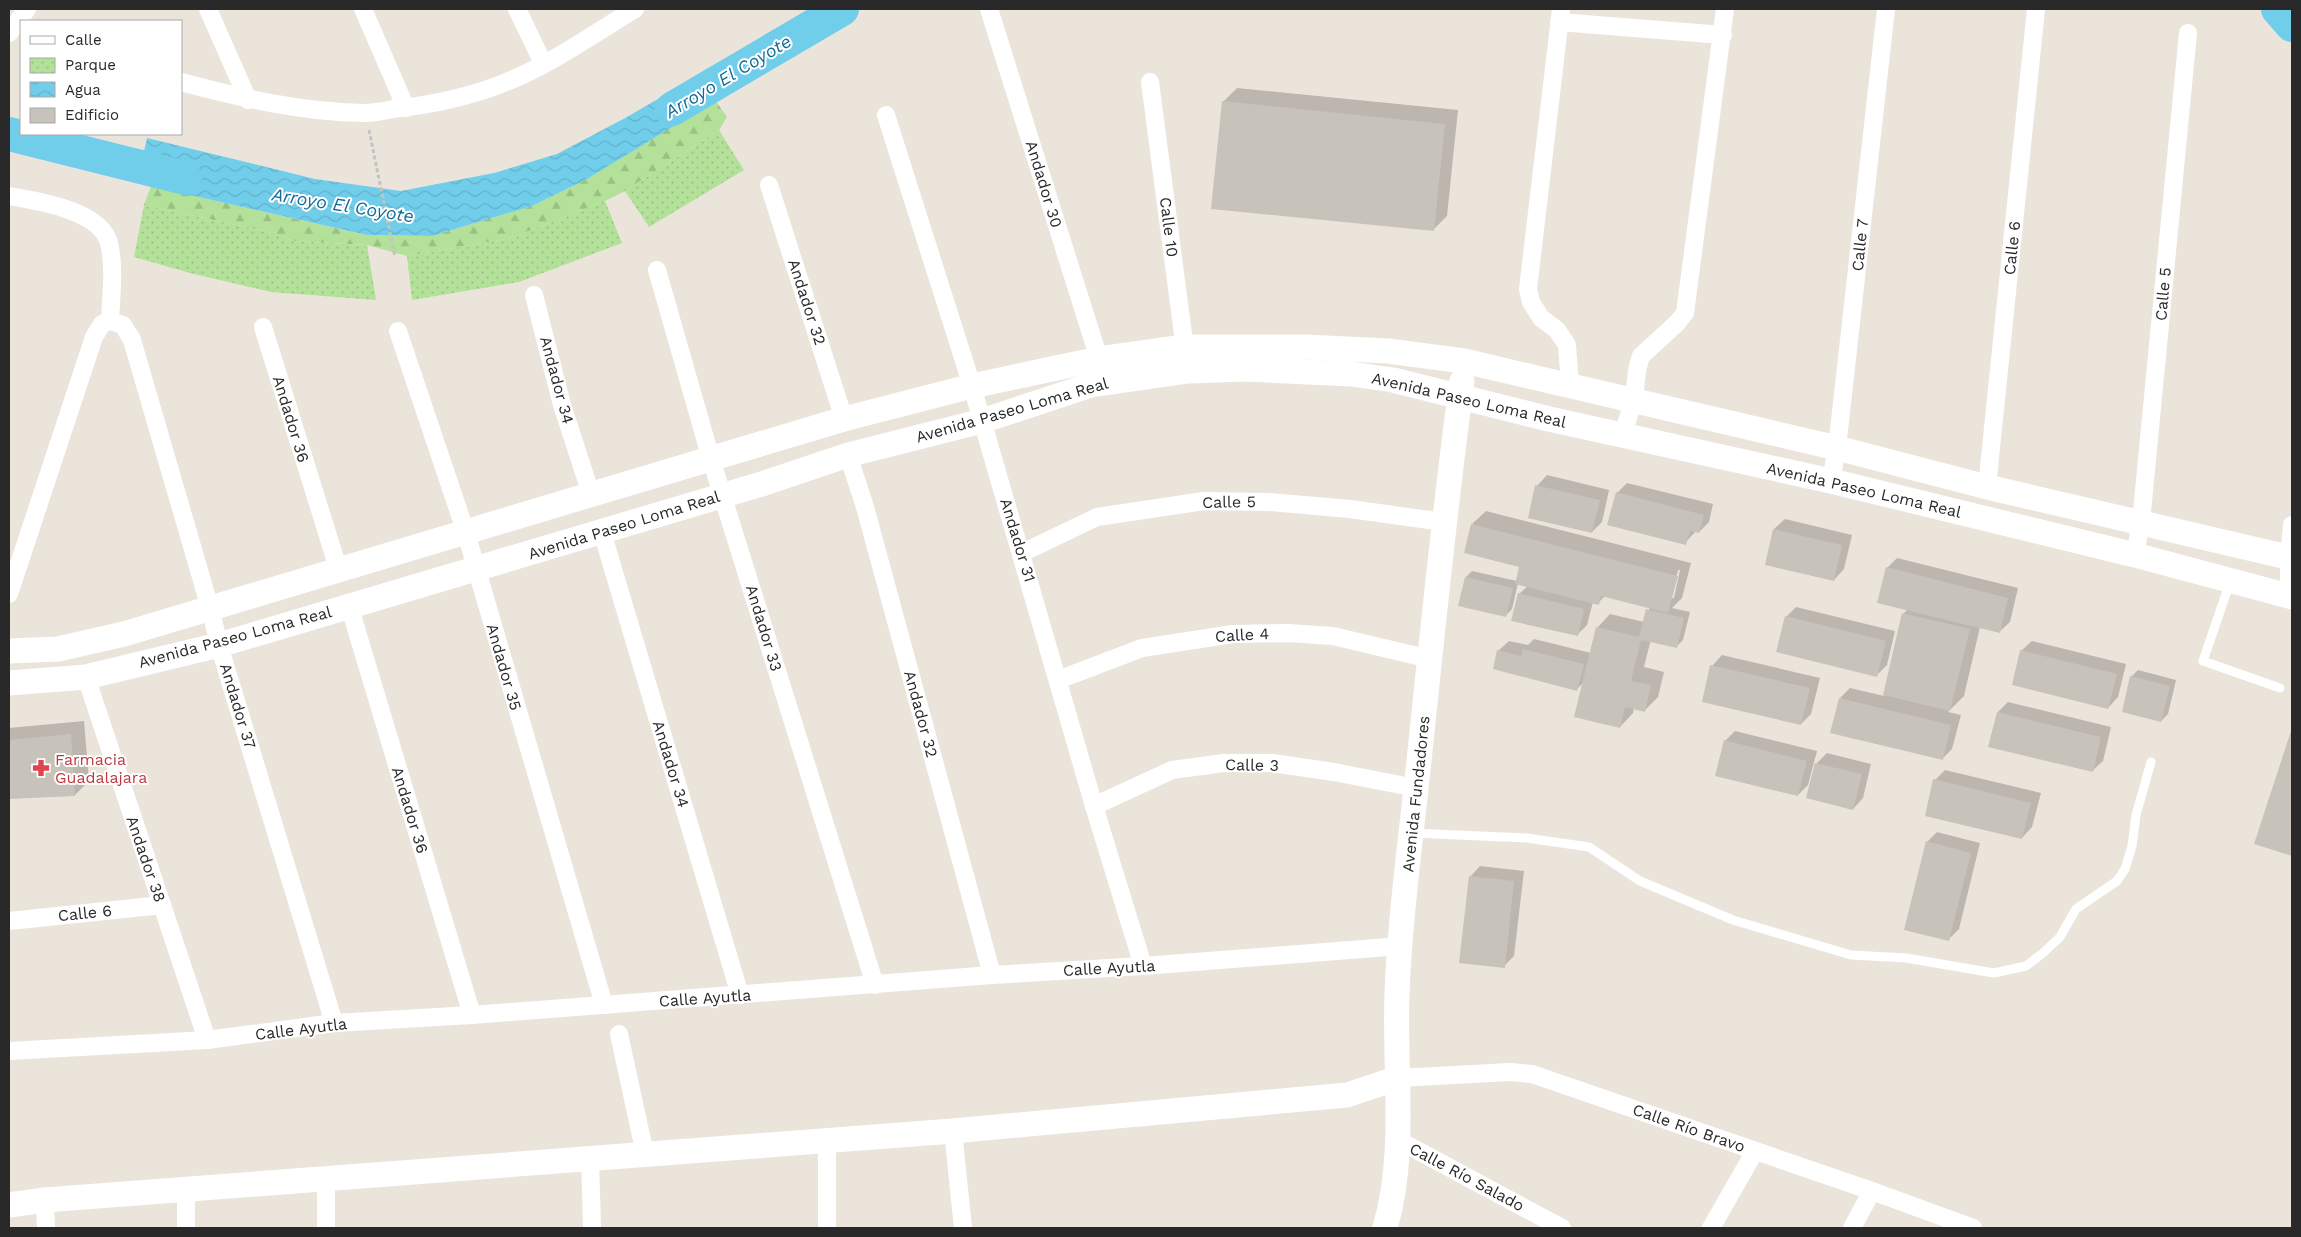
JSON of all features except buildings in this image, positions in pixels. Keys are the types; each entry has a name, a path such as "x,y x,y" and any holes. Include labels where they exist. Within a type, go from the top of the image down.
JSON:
{"street":[{"path":"9,33 27,9"},
{"path":"208,9 248,100"},
{"path":"363,9 406,108"},
{"path":"517,9 542,63"},
{"path":"182,82 248,100 297,108 365,113 406,108 447,100 504,83 635,9"},
{"name":"Andador 30","path":"990,9 1099,359"},
{"path":"1623,434 1634,400 1637,370 1641,356 1677,323 1685,313 1725,9"},
{"name":"Calle 7","path":"1831,481 1837,448 1886,9"},
{"name":"Calle 6","path":"1987,488 2036,9"},
{"path":"1570,384 1567,345 1557,330 1541,318 1531,302 1528,289 1560,15 1723,34"},
{"name":"Calle 5","path":"2135,555 2140,522 2188,33"},
{"name":"Calle 10","path":"1150,82 1188,372"},
{"name":"Andador 31","path":"886,115 972,386 1094,806 1144,966"},
{"name":"Andador 32","path":"769,185 844,419"},
{"path":"9,196 51,203 98,224 108,242 112,270 106,322 94,337 9,594"},
{"name":"Andador 33","path":"657,270 711,459 875,985"},
{"name":"Andador 34","path":"534,294 562,405 591,494"},
{"name":"Andador 37","path":"106,322 123,325 132,340 219,645 334,1023"},
{"name":"Andador 36","path":"263,327 338,568"},
{"name":"Andador 35","path":"398,331 466,533 475,570 604,1005"},
{"name":"Avenida Paseo Loma Real","path":"9,651 58,649 124,634 338,568 466,533 844,419 972,386 1099,359 1184,347 1393,380 1459,398 1831,481 2135,555 2290,596"},
{"name":"Avenida Paseo Loma Real","path":"9,683 86,677 219,645 349,605 602,532 722,494 766,483 848,455 982,421 1091,385 1188,372 1245,358 1305,347 1388,351 1464,361 1570,384 1837,448 1987,488 2291,557"},
{"name":"Avenida Fundadores","path":"1385,1228 1390,1213 1398,1140 1397,995 1401,946 1444,522 1464,361"},
{"name":"Andador 32","path":"848,455 865,507 992,974"},
{"name":"Calle 5","path":"1022,554 1097,516 1204,501 1269,502 1350,509 1444,522"},
{"path":"2290,596 2292,525"},
{"name":"Andador 34","path":"602,532 740,995"},
{"name":"Andador 36","path":"349,605 472,1015"},
{"name":"Calle 4","path":"1058,680 1142,648 1233,634 1288,633 1333,636 1430,660"},
{"name":"Andador 38","path":"86,677 208,1040"},
{"name":"Calle 3","path":"1094,806 1172,770 1224,763 1272,764 1334,772 1416,788"},
{"name":"Calle 6","path":"9,921 162,905"},
{"name":"Calle Ayutla","path":"9,1051 208,1040 334,1023 472,1015 875,985 992,974 1144,966 1401,946"},
{"path":"619,1034 645,1154"},
{"name":"Calle Río Bravo","path":"1398,1078 1510,1072 1532,1074 1872,1191 1973,1228"},
{"path":"9,1205 45,1200 953,1131 1347,1095 1398,1078"},
{"path":"953,1131 964,1228"},
{"name":"Calle Río Salado","path":"1398,1140 1562,1228"},
{"path":"827,1141 827,1228"},
{"path":"1711,1228 1754,1151"},
{"path":"590,1158 592,1228"},
{"path":"326,1180 326,1228"},
{"path":"186,1190 186,1228"},
{"path":"1852,1228 1872,1191"},
{"path":"45,1200 46,1228"}],"lane":[{"path":"2231,581 2203,661 2280,688"},
{"path":"1412,833 1527,838 1589,847 1640,881 1734,920 1851,955 1906,958 1994,973 2026,966 2060,937 2076,909 2117,881 2124,869 2132,846 2136,815 2151,762"}],"path":[{"path":"370,135 395,257"}],"green space":[{"path":"715,100 727,117 719,130 625,191 605,201 511,238 407,256 367,245 294,241 273,233 144,205 151,186 366,235 432,236 532,206 587,179"},
{"path":"719,130 744,170 649,227 625,191"},
{"path":"605,201 622,243 519,282 412,300 407,256 511,238"},
{"path":"144,205 273,233 294,241 367,245 376,300 271,292 190,273 134,257"}],"water":[{"path":"704,72 720,98 587,179 532,206 432,236 367,235 137,183 147,138 315,179 401,191 494,173 557,154 627,117"}],"waterway":[{"name":"Arroyo El Coyote","path":"672,109 842,9"},
{"name":"Arroyo El Coyote","path":"2278,9 2292,25"},
{"name":"Arroyo El Coyote","path":"9,134 185,178"}],"place":[{"name":"Farmacia Guadalajara","path":"41,768"}]}
